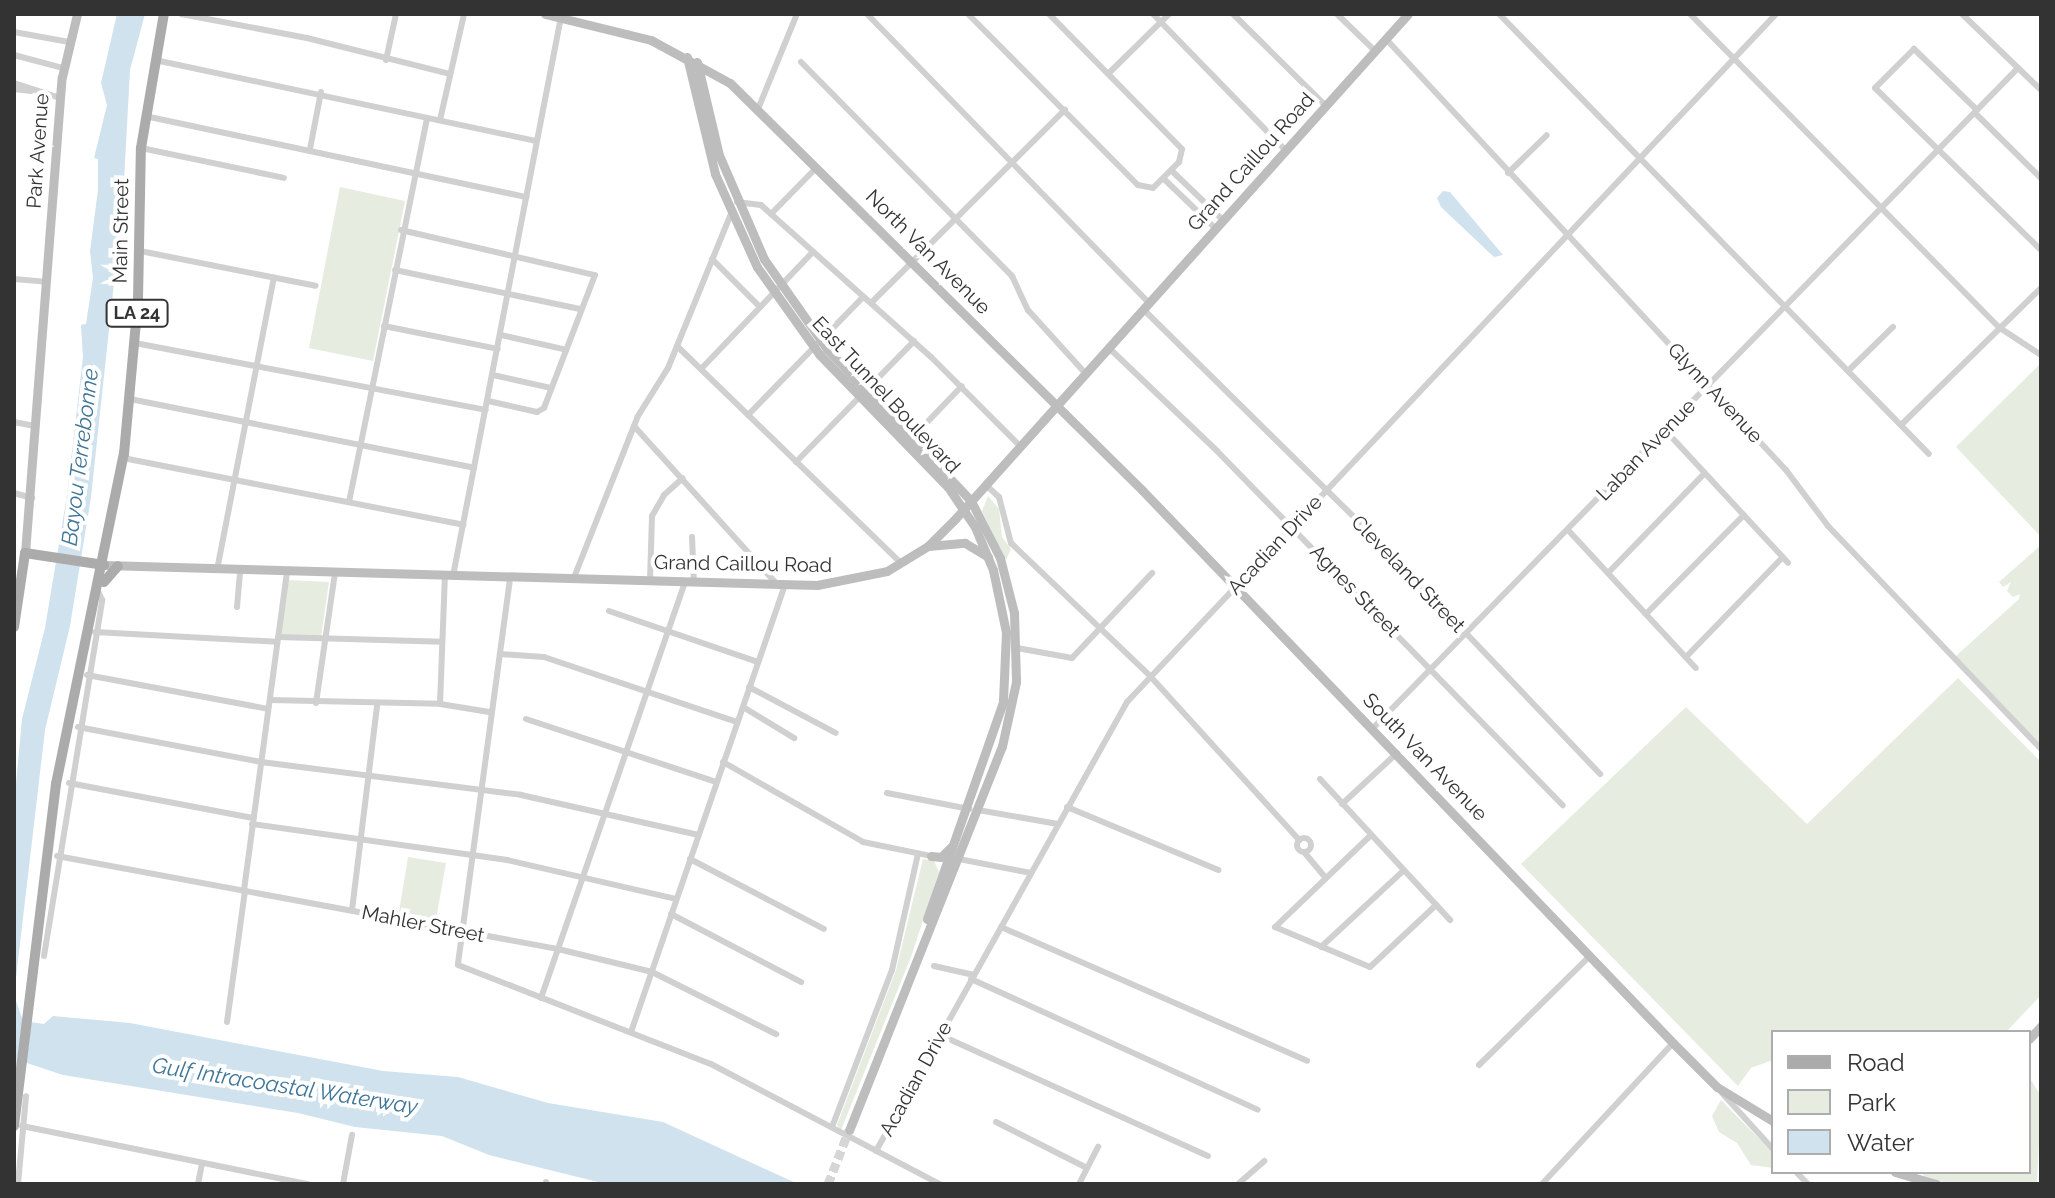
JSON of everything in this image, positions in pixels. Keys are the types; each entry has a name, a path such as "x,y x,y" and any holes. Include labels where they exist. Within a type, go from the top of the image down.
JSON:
{"main road":[{"name":"Park Avenue","path":"14,627 20,552 32,498 63,68 77,14"},
{"name":"Main Street","path":"18,1126 56,784 104,565 123,458 135,343 141,148 164,14"},
{"name":"North Van Avenue","path":"545,14 617,29 692,60 758,109 1057,408"},
{"name":"Grand Caillou Road","path":"20,552 104,565 217,570 510,579 781,584 853,582 901,563 928,546 968,506 1408,14"},
{"name":"East Tunnel Boulevard","path":"692,60 737,202 777,290"},
{"name":"East Tunnel Boulevard","path":"692,60 704,135 731,214 777,290 818,345 911,440 968,506 1003,568 1017,648 1010,719 974,810 955,843 920,946"},
{"name":"South Van Avenue","path":"1057,408 1236,586 1717,1087 1771,1120"},
{"name":"East Tunnel Boulevard","path":"849,1130 920,946 972,826 976,790 997,727 1007,675 1004,618 989,558 968,506"},
{"path":"928,546 958,542 989,558"},
{"path":"98,590 118,566"},
{"path":"931,856 944,855 955,843"},
{"path":"931,856 941,866 942,877"},
{"path":"1908,1174 1936,1184"}],"street":[{"path":"181,14 337,45 450,74"},
{"path":"386,60 396,14"},
{"path":"440,120 464,14"},
{"path":"758,109 797,14"},
{"name":"Cleveland Street","path":"867,14 1600,774"},
{"path":"968,14 1141,188 1153,188 1172,171 1182,149 1049,14"},
{"path":"1153,14 1286,151"},
{"path":"1109,73 1169,14"},
{"path":"1233,14 1326,106"},
{"path":"1337,14 1375,51"},
{"path":"1499,14 1929,454"},
{"path":"1690,14 2000,328 2041,355"},
{"name":"Acadian Drive","path":"876,1151 1121,710 1776,14"},
{"path":"1962,14 2041,90"},
{"path":"440,704 449,576 463,525 488,401 561,17"},
{"path":"14,32 69,42"},
{"name":"Glynn Avenue","path":"1386,39 1786,470 1828,526 2041,749"},
{"path":"2041,178 1914,49 1875,88 2041,250"},
{"path":"14,55 63,68"},
{"path":"155,60 321,92 537,141"},
{"path":"801,62 1012,276 1028,310 1086,375"},
{"name":"Laban Avenue","path":"1373,728 2018,68"},
{"path":"14,86 60,98"},
{"path":"310,149 321,92"},
{"path":"871,303 1065,110"},
{"path":"145,116 527,197"},
{"path":"349,502 401,230 427,118"},
{"path":"1508,173 1547,135"},
{"path":"141,148 284,178"},
{"path":"771,214 817,167"},
{"path":"1172,171 1224,221"},
{"path":"1164,179 1216,229"},
{"path":"737,202 757,203 771,214 914,341 1021,447"},
{"path":"573,580 634,426 677,346 731,214"},
{"path":"401,230 595,275 563,349 542,411 488,401"},
{"path":"140,251 316,286"},
{"path":"701,369 813,252"},
{"path":"712,259 760,307"},
{"path":"395,270 580,309"},
{"path":"217,570 274,278"},
{"path":"14,279 47,282"},
{"path":"1901,425 2041,288"},
{"path":"748,415 863,297"},
{"path":"384,326 498,349"},
{"path":"1848,371 1893,327"},
{"path":"501,335 563,349"},
{"path":"796,462 914,341"},
{"path":"135,343 486,410"},
{"path":"677,346 901,563"},
{"name":"Agnes Street","path":"1109,348 1292,527 1563,805"},
{"path":"493,375 551,388"},
{"path":"911,440 962,386"},
{"path":"130,399 474,468"},
{"path":"14,422 38,427"},
{"path":"631,1032 743,707 781,584 634,426"},
{"path":"1665,430 1786,560 1686,657"},
{"path":"123,458 463,525"},
{"path":"1608,573 1705,473"},
{"path":"650,580 652,516 664,495 683,478"},
{"path":"986,485 999,497 1011,543 1150,676 1299,840 1311,844 1304,852 1326,878"},
{"path":"14,493 32,498"},
{"path":"1646,614 1744,515"},
{"path":"1568,530 1696,668"},
{"path":"541,998 668,631 690,582 692,537"},
{"path":"237,607 240,570"},
{"path":"227,1022 287,571"},
{"path":"316,703 335,573"},
{"path":"1017,648 1069,659 1152,573"},
{"path":"510,579 478,788 456,962 711,1064 940,1184"},
{"name":"Main Street","path":"44,956 78,727 102,600 98,590"},
{"path":"609,611 758,662"},
{"path":"95,632 442,642"},
{"path":"500,654 544,657 737,722"},
{"path":"87,675 268,709"},
{"path":"749,687 836,733"},
{"path":"270,700 377,705 440,704 489,712"},
{"path":"352,910 377,705"},
{"path":"743,707 794,738"},
{"path":"526,719 716,782"},
{"path":"78,727 261,762 478,788 698,835"},
{"path":"1342,804 1397,753"},
{"path":"723,762 863,842 931,856"},
{"path":"1320,779 1450,920"},
{"path":"69,783 253,821 469,854 676,899"},
{"path":"887,793 1058,824"},
{"path":"1067,807 1218,870"},
{"path":"1371,835 1275,927 1370,967 1436,905"},
{"path":"832,1127 892,970 918,854"},
{"name":"Mahler Street","path":"57,856 558,949 652,972 776,1034"},
{"path":"690,859 824,929"},
{"path":"959,859 1031,873"},
{"path":"1321,947 1403,871"},
{"path":"671,914 801,982"},
{"path":"1001,927 1307,1061"},
{"path":"1479,1065 1590,956"},
{"path":"934,966 973,977 1258,1110"},
{"path":"940,1035 1208,1156"},
{"path":"1542,1184 1673,1043"},
{"path":"1717,1087 1771,1147"},
{"name":"Main Street","path":"18,1184 18,1126 26,1096"},
{"path":"1745,1121 1753,1110"},
{"path":"996,1122 1087,1168"},
{"path":"18,1126 268,1180 308,1184"},
{"path":"343,1184 352,1135"},
{"path":"1079,1184 1098,1147"},
{"path":"1238,1184 1264,1161"},
{"path":"198,1184 202,1164"}],"green space":[{"path":"340,187 405,201 373,361 309,348"},
{"path":"2041,363 2041,537 1956,447"},
{"path":"988,496 999,509 1002,537 1011,549 1006,560 982,511"},
{"path":"2041,545 2041,745 1956,656 2019,599 2020,594 2013,597 2007,591 2011,582 2003,587 1999,582"},
{"path":"288,580 329,582 321,637 280,635"},
{"path":"1958,678 2041,762 2041,995 2008,1030 1771,1030 1771,1061 1751,1068 1738,1086 1521,864 1686,707 1807,824"},
{"path":"408,857 446,863 435,925 398,918"},
{"path":"923,859 934,861 939,872 911,957 841,1130 837,1125 896,970"},
{"path":"2031,1080 2041,1096 2037,1184 1948,1184 1924,1176 2031,1174"},
{"path":"1721,1100 1771,1151 1771,1168 1751,1165 1737,1143 1719,1132 1712,1116"}],"water":[{"name":"Bayou Terrebonne","path":"117,14 145,14 130,70 123,199 91,497 70,626 45,730 14,995 14,805 22,719 45,628 67,495 83,357 81,325 86,324 93,278 90,251 98,190 98,159 94,158 107,105 101,83"},
{"path":"1443,191 1450,192 1503,255 1494,257 1441,207 1437,198"},
{"name":"Gulf Intracoastal Waterway","path":"14,995 23,1021 44,1024 53,1016 130,1023 383,1071 458,1077 548,1103 663,1122 798,1184 606,1184 489,1155 442,1136 355,1127 298,1113 63,1075 27,1063 14,1071"}],"tunnel":[{"path":"828,1184 849,1130"}]}
